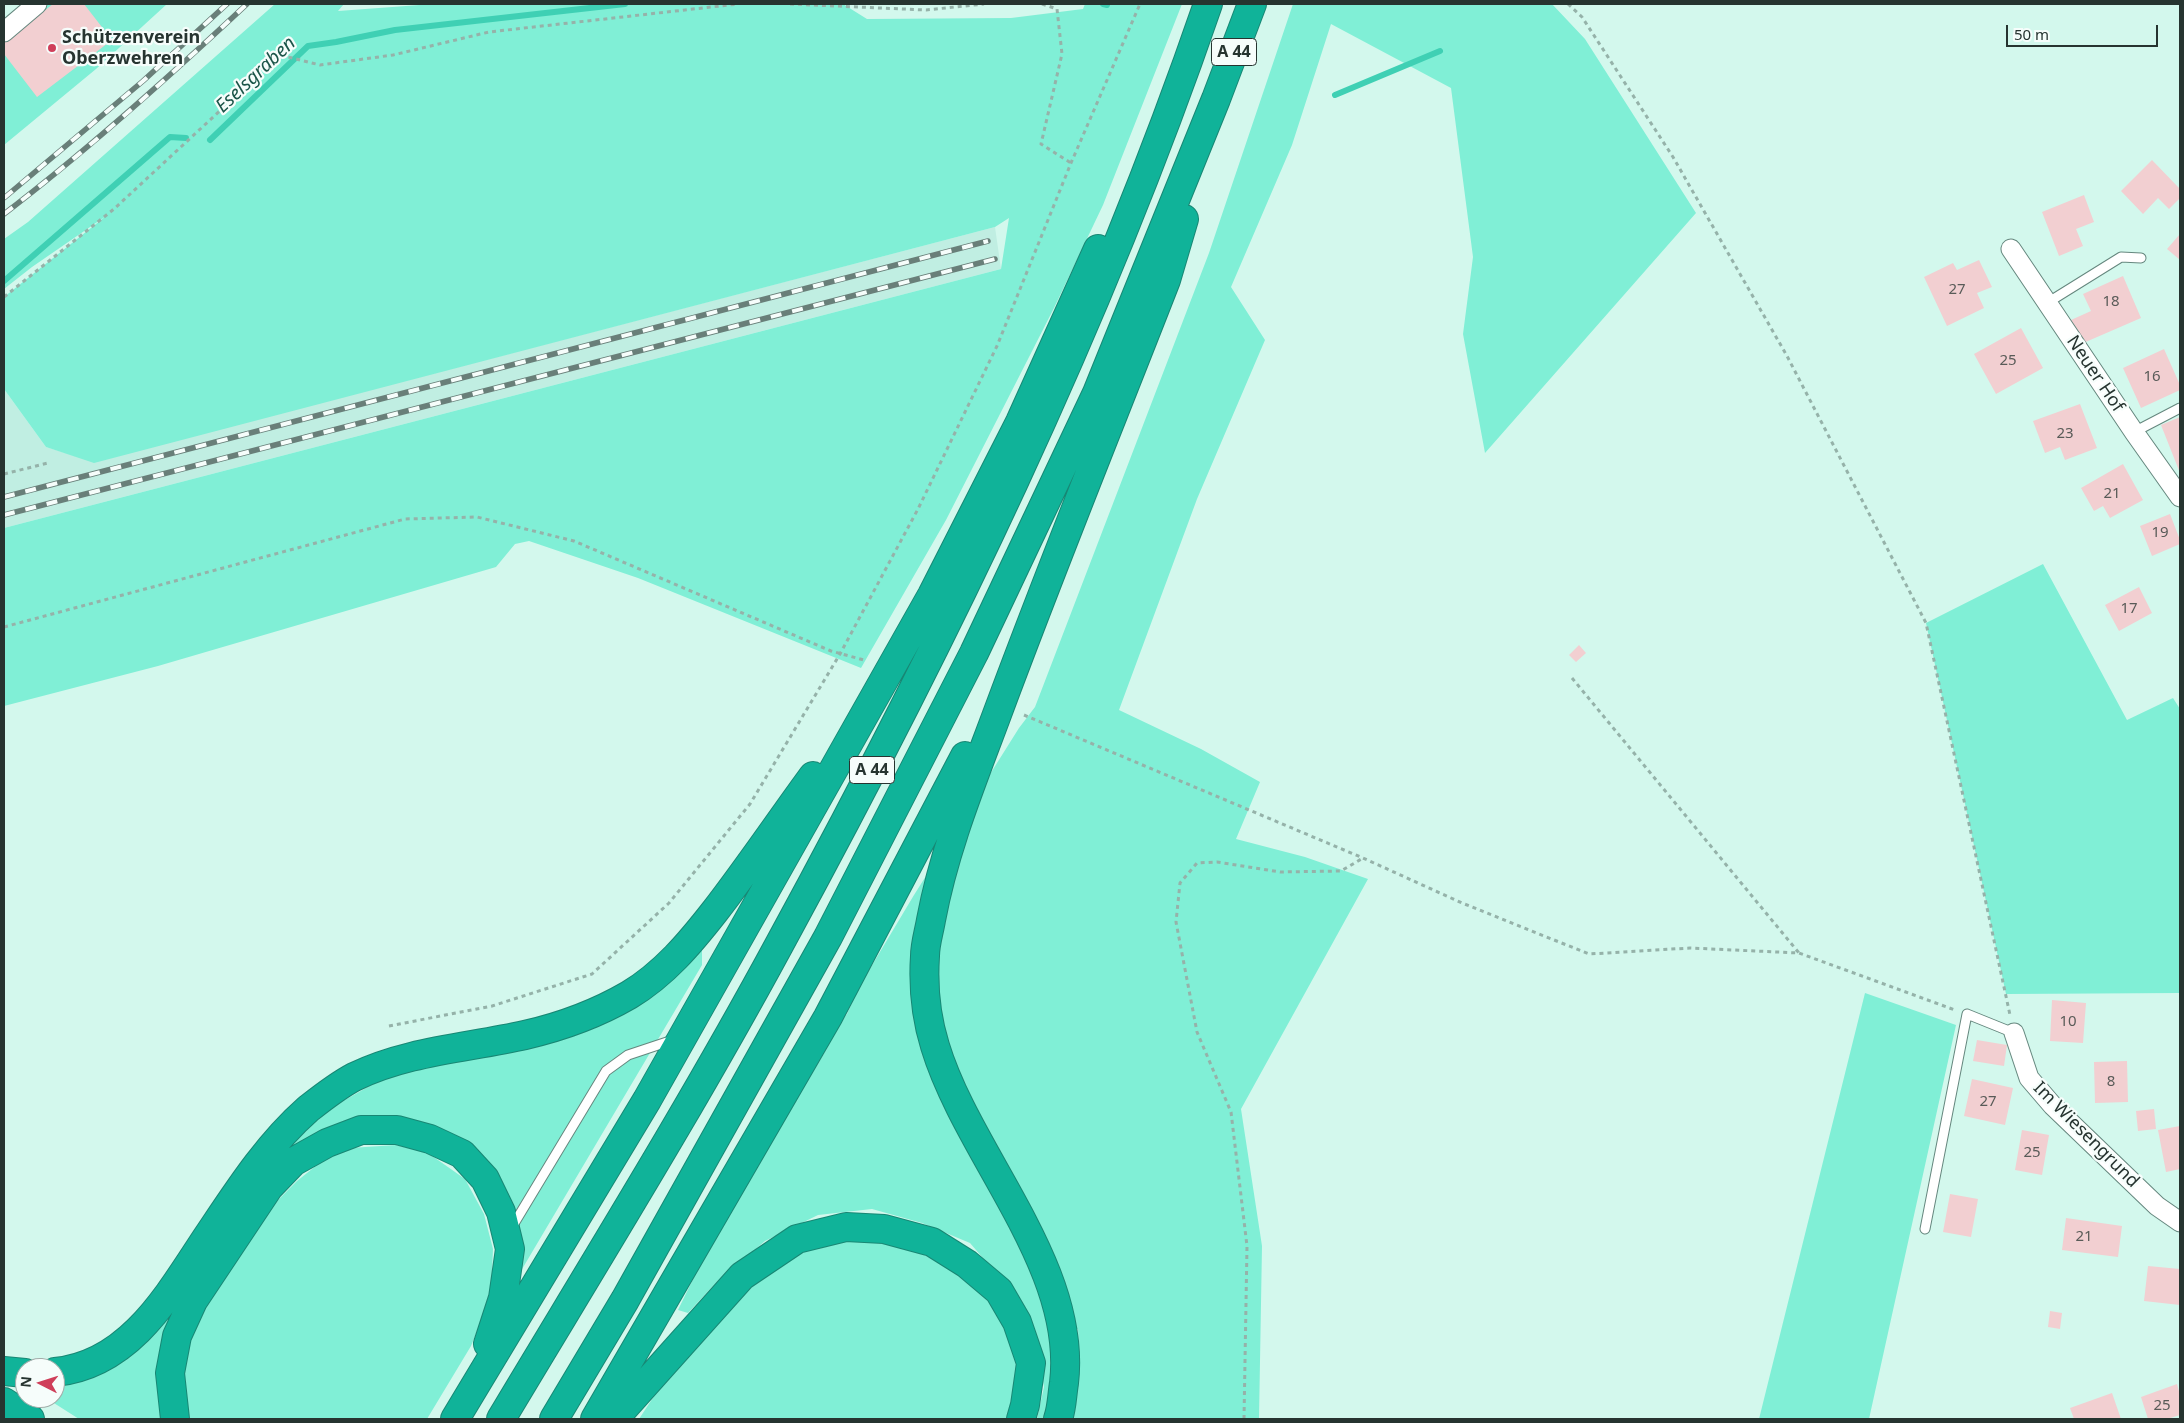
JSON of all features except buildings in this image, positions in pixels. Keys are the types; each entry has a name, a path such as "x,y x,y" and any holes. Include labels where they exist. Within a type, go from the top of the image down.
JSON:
{"highway":[{"name":"A 44","path":"501,1419 676,1125 773,956 874,765 1040,424 1105,278 1179,89 1208,4"},
{"name":"A 44","path":"554,1419 625,1300 828,937 974,653 1097,394 1216,99 1252,4"},
{"path":"456,1418 683,1037 932,595 1020,422 1065,318 1141,158 1179,89"},
{"path":"1058,1419 1065,1370 1062,1325 1051,1284 951,1088 935,1046 925,999 924,954 936,894 956,824 1027,634 1166,280 1184,222 1216,99"},
{"path":"595,1419 828,1017 932,822 1027,634"},
{"path":"65,1370 92,1363 118,1348 142,1327 164,1300 246,1180 273,1144 296,1120 324,1096 352,1078 386,1064 419,1054 526,1034 593,1012 628,995 657,975 691,942 736,885 839,740 882,685"},
{"path":"175,1419 170,1373 177,1336 193,1300 269,1187 293,1162 326,1143 361,1130 397,1130 430,1139 462,1154 485,1179 501,1212 510,1250 503,1298 491,1336 456,1418"},
{"path":"614,1419 742,1276 797,1239 846,1227 884,1229 932,1242 967,1264 999,1291 1017,1322 1031,1363 1021,1419"},
{"path":"4,1402 30,1419"}],"street":[{"path":"4,32 37,4"},
{"name":"Neuer Hof","path":"2011,249 2180,497"},
{"name":"Im Wiesengrund","path":"2014,1033 2029,1078 2035,1085 2054,1106 2157,1206 2180,1222"}],"lane":[{"path":"2047,303 2121,257 2141,258"},
{"path":"2134,432 2180,408"},
{"path":"1925,1229 1967,1014 2014,1033"},
{"path":"506,1236 606,1072 628,1055 683,1037"}],"path":[{"path":"4,297 114,209 280,55 320,65 393,55 489,32 738,4"},
{"path":"790,4 926,10 984,4"},
{"path":"1042,4 1057,8 1062,54 1041,144 1071,163"},
{"path":"389,1026 492,1006 592,974 669,903 750,804 840,654 918,509 997,346 1071,163 1140,4"},
{"path":"1568,4 1582,17 1673,157 1787,356 1926,623 2014,1033"},
{"path":"4,474 48,463"},
{"path":"4,628 405,519 477,516 574,541 840,654 864,660"},
{"path":"1572,678 1799,953"},
{"path":"1024,715 1363,858 1462,903 1589,954 1690,948 1799,953 1967,1014"},
{"path":"1244,1419 1247,1246 1236,1150 1231,1112 1197,1032 1176,922 1180,883 1197,863 1217,862 1280,872 1341,871 1363,858"}],"shaded area":[{"path":"995,227 1001,269 4,528 4,389 46,447 94,462"}],"green space":[{"path":"32,4 167,4 96,69 4,145 4,27"},
{"path":"275,4 344,4 338,11 433,4 843,4 867,19 1011,18 1083,9 1085,4 1182,4 1103,205 1054,308 946,520 861,668 638,578 529,541 515,544 496,567 158,666 4,706 4,528 1001,269 1009,218 995,227 94,463 46,447 4,389 4,297 106,216 32,267 4,289 4,239 28,222"},
{"path":"1293,4 1552,4 1585,39 1696,213 1485,453 1463,334 1473,257 1451,88 1331,24 1292,145 1231,287 1265,340 1197,499 1119,710 1201,749 1260,782 1236,839 1305,857 1368,879 1241,1109 1262,1246 1259,1419 1072,1419 1079,1361 1078,1329 1056,1331 1055,1386 1045,1419 1037,1419 1044,1387 1035,1337 1006,1285 970,1243 922,1223 872,1209 818,1215 765,1241 712,1287 688,1313 678,1310 714,1236 826,1050 834,1032 847,1014 859,987 914,895 1019,728 1035,707 1209,253"},
{"path":"2043,564 2127,720 2173,698 2180,709 2180,993 2006,994 1926,623"},
{"path":"702,948 702,965 515,1281 485,1163 460,1138 413,1122 259,1185 293,1138 334,1106 384,1078 435,1062 553,1042 618,1016"},
{"path":"1865,993 1956,1025 1869,1419 1759,1419"},
{"path":"396,1145 428,1153 465,1179 484,1214 493,1249 491,1296 471,1346 427,1419 184,1419 182,1358 193,1318 261,1217 297,1181 322,1161 350,1148"},
{"path":"867,1238 910,1248 947,1266 981,1289 1005,1325 1021,1365 1011,1419 639,1419 662,1384 749,1284 786,1258 824,1242"},
{"path":"195,1274 165,1419 79,1419 62,1408 65,1408 65,1373"}],"waterway":[{"name":"Eselsgraben","path":"210,140 308,46 395,30 625,4"},
{"name":"Eselsgraben","path":"1103,4 1107,5"},
{"name":"Eselsgraben","path":"1335,95 1440,51"},
{"name":"Eselsgraben","path":"4,281 170,137 186,138"}],"railway":[{"path":"4,198 143,81 227,4"},
{"path":"4,214 128,112 247,4"},
{"path":"4,497 988,241"},
{"path":"4,515 995,259"}],"place":[{"name":"Schützenverein Oberzwehren","path":"52,48"}]}
